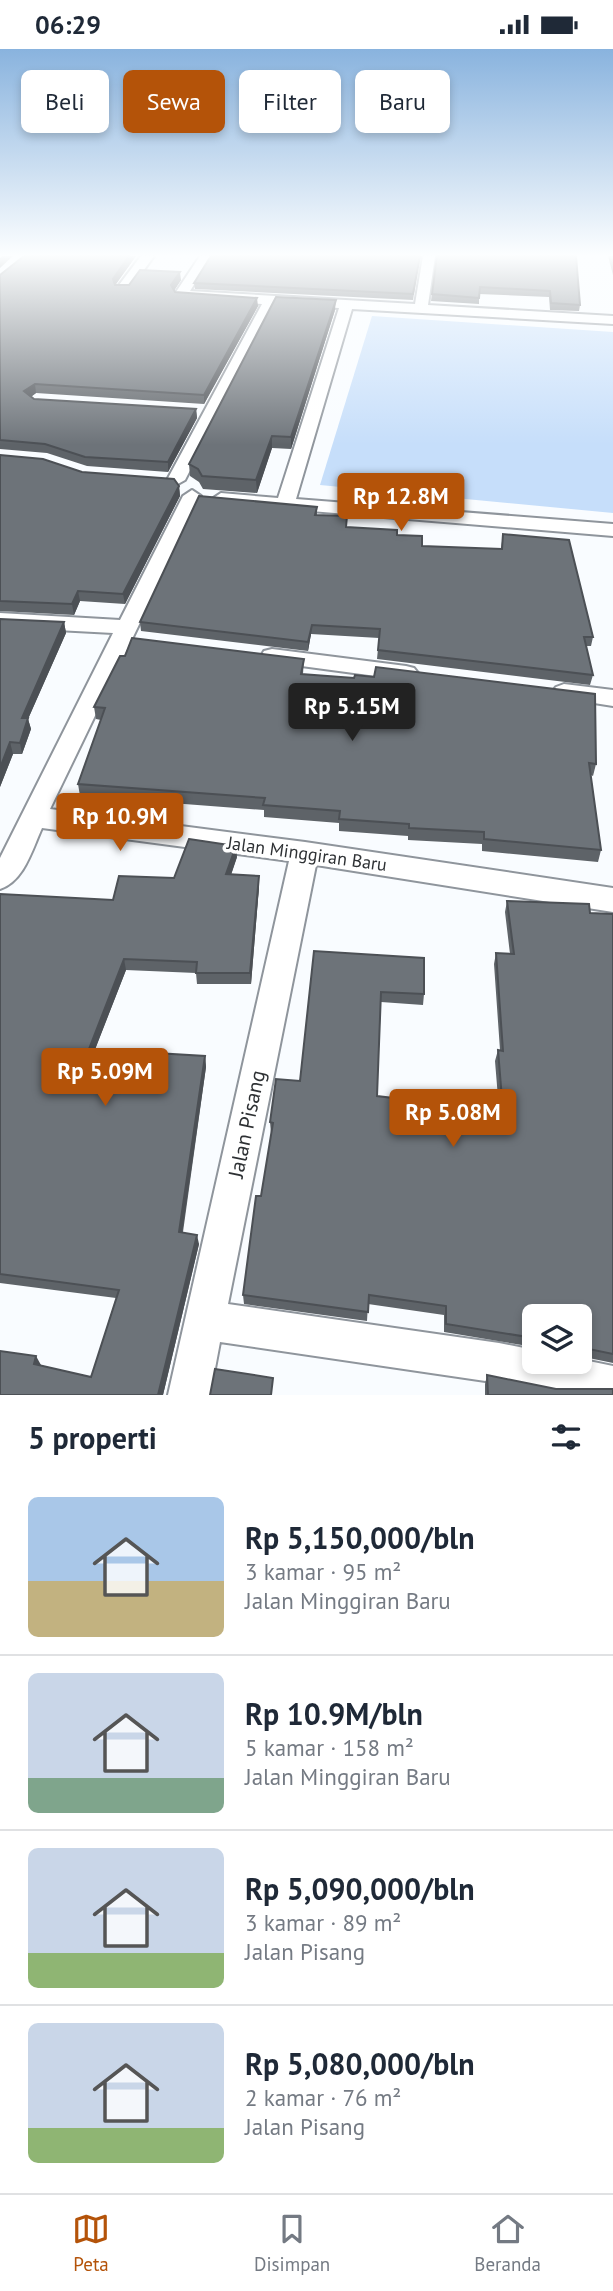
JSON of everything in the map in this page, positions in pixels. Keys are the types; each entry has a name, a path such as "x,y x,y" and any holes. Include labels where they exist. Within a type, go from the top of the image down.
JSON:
{"street":[{"path":"0,878 13,862 125,632 184,488 205,411 260,319"},
{"path":"285,504 343,319"},
{"path":"595,319 613,320"},
{"path":"155,478 184,488 285,504 613,530"},
{"path":"0,620 125,632 150,641"},
{"path":"245,653 422,675"},
{"path":"545,690 613,698"},
{"name":"Jalan Minggiran Baru","path":"33,817 305,853 613,900"},
{"name":"Jalan Pisang","path":"189,1395 305,853"},
{"path":"204,1320 499,1363 613,1387"}],"shaded area":[{"path":"371,319 414,319 613,332 613,513 320,485"}],"building":[{"path":"0,319 246,319 204,395 35,384 24,391 34,399 196,409 168,462 85,457 45,444 0,440"},
{"path":"265,319 330,319 291,437 272,436 256,480 202,476 198,469 189,464"},
{"path":"0,455 43,459 82,472 174,479 179,486 123,594 78,591 72,604 0,601"},
{"path":"199,496 317,507 315,515 347,516 346,527 397,530 397,535 422,536 422,546 502,549 503,534 569,540 593,637 584,637 593,675 378,650 380,629 312,625 308,642 140,622"},
{"path":"0,619 64,622 22,718 28,718 20,743 10,742 0,768"},
{"path":"132,638 304,659 301,674 374,677 376,667 595,694 596,764 589,763 601,850 484,839 484,832 409,828 409,824 339,819 340,811 263,805 265,798 78,784 105,708 94,707 120,656 125,656"},
{"path":"189,839 236,846 226,874 259,876 250,973 196,973 197,962 124,959 89,1049 205,1056 179,1232 197,1235 158,1395 0,1395 0,1351 36,1356 34,1364 91,1377 119,1290 0,1274 0,894 113,900 119,876 174,878"},
{"path":"507,901 589,904 590,913 613,914 613,1354 592,1350 592,1304 522,1304 522,1336 446,1324 446,1306 369,1295 368,1312 243,1295 256,1196 261,1196 273,1123 270,1122 276,1079 300,1081 314,951 424,958 424,994 381,992 377,1096 503,1111 498,1050 503,1051 496,953 514,954"},
{"path":"215,1369 273,1378 271,1395 210,1395"},
{"path":"487,1375 556,1389 613,1389 613,1395 488,1395"}]}
